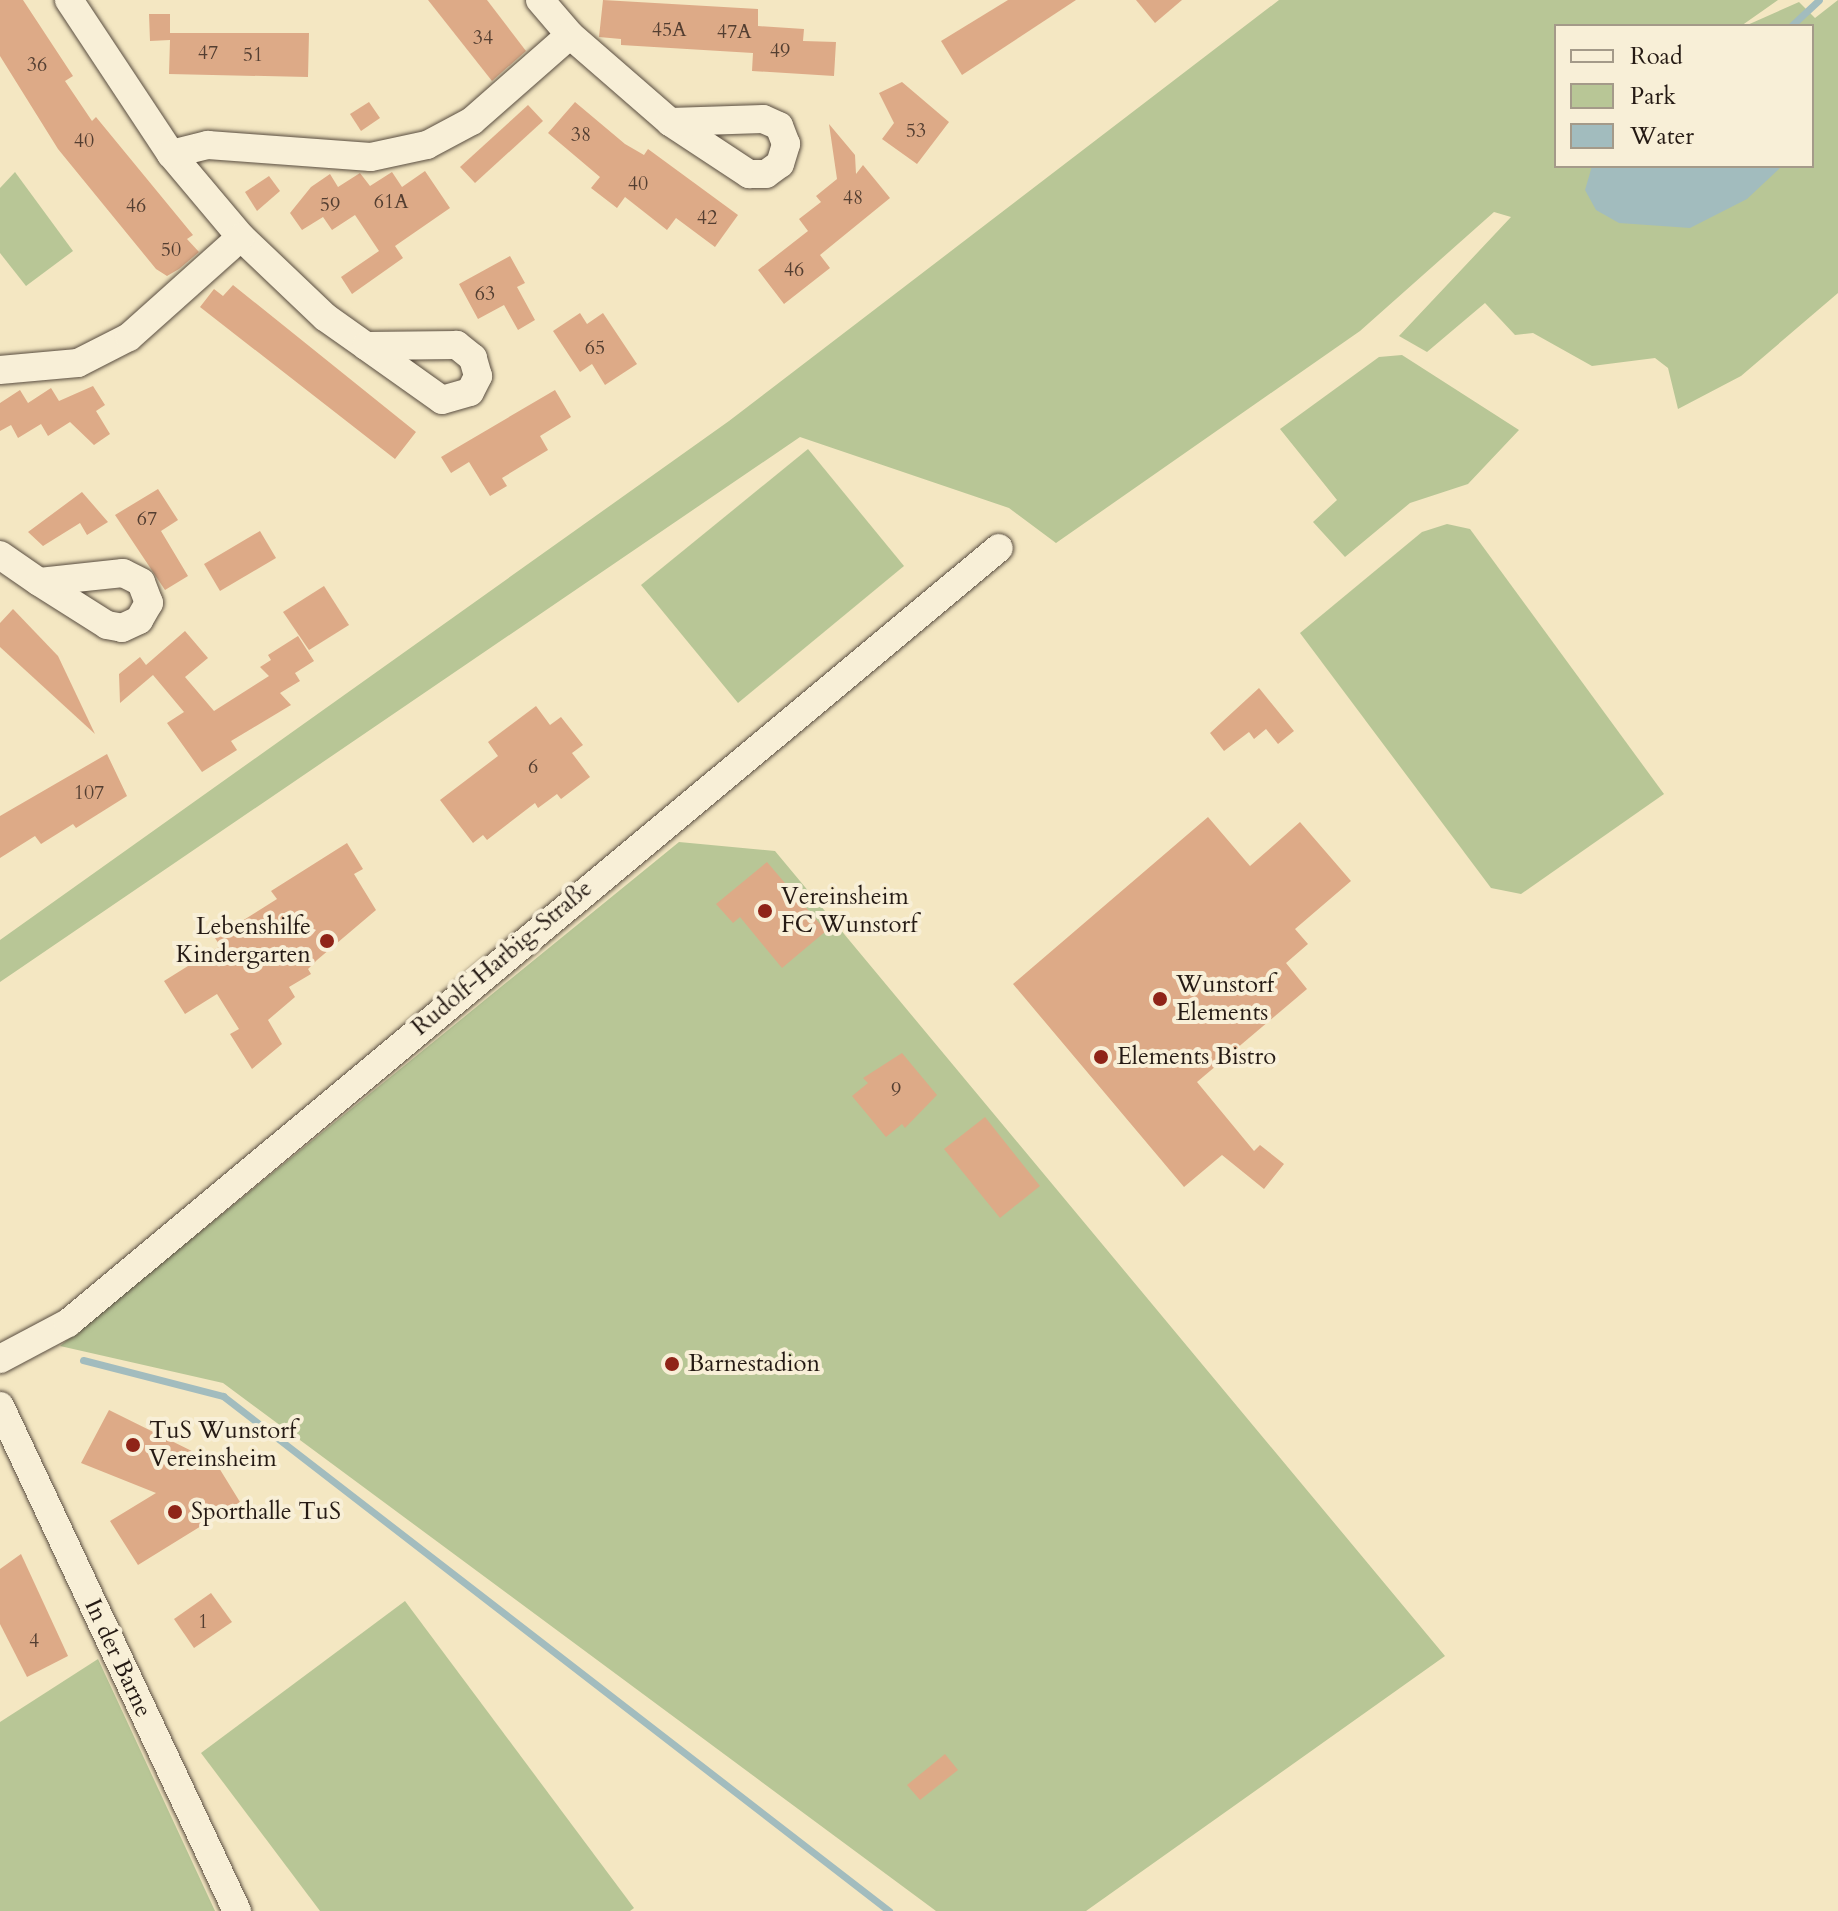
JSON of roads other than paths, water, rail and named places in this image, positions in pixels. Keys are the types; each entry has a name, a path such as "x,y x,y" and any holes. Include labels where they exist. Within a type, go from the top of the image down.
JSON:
{"street":[{"path":"69,0 171,154 241,237 325,317 366,346"},
{"path":"540,0 570,35 670,122"},
{"path":"171,154 208,145 371,157 427,145 472,121 570,35"},
{"path":"0,370 78,363 129,337 241,237"},
{"name":"Rudolf-Harbig-Straße","path":"0,1359 68,1323 999,548"},
{"path":"0,555 39,582"},
{"name":"In der Barne","path":"0,1406 237,1911"}],"water":[{"path":"1591,168 1780,168 1747,199 1690,228 1619,223 1596,210 1585,190"}],"waterway":[{"path":"1793,24 1819,0"},
{"path":"83,1360 223,1396 889,1911"}],"place":[{"name":"Vereinsheim FC Wunstorf","path":"765,911"},
{"name":"Lebenshilfe Kindergarten","path":"327,941"},
{"name":"Wunstorf Elements","path":"1160,999"},
{"name":"Elements Bistro","path":"1101,1057"},
{"name":"Barnestadion","path":"672,1364"},
{"name":"TuS Wunstorf Vereinsheim","path":"133,1445"},
{"name":"Sporthalle TuS","path":"175,1512"}]}
